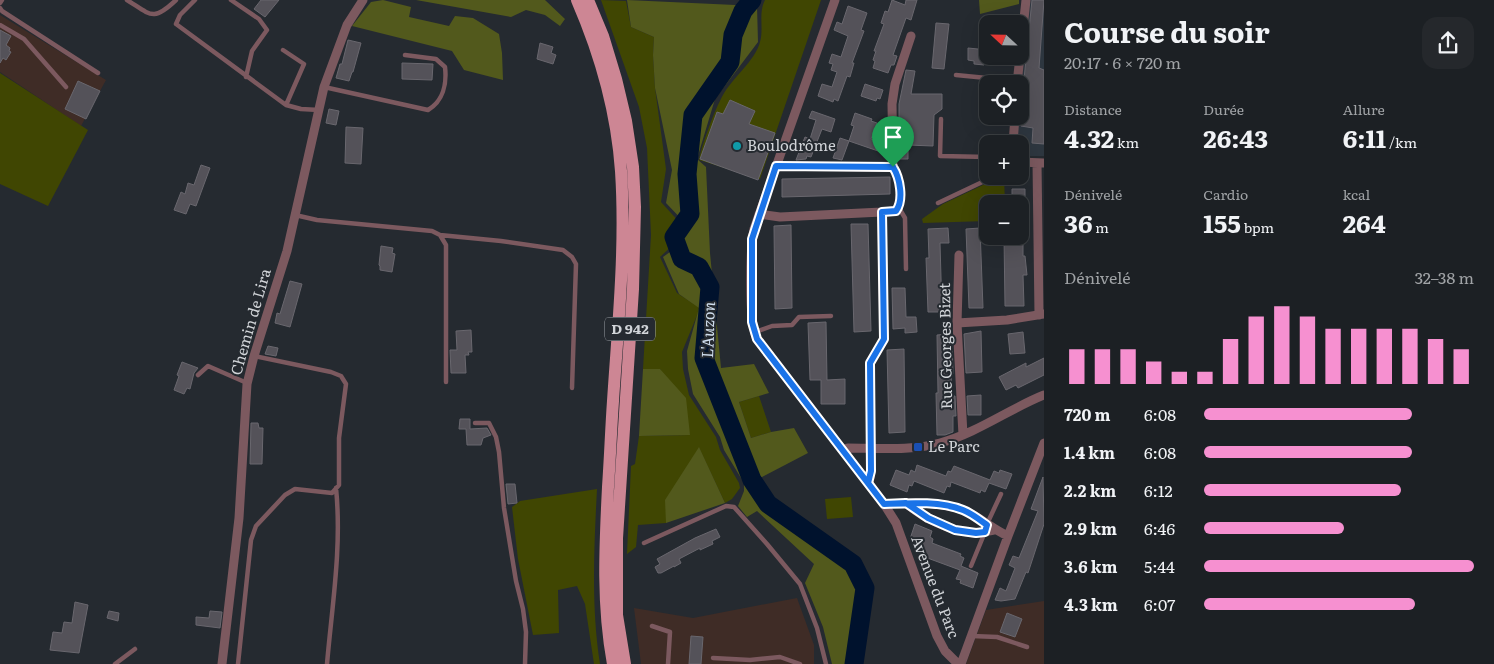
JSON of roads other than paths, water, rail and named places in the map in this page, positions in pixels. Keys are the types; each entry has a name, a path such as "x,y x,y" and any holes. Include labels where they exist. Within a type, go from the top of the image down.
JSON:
{"main road":[{"name":"D 942","path":"577,0 601,69 615,125 621,170 622,288 612,414 605,581 613,664"},
{"name":"D 942","path":"588,0 603,36 620,96 632,157 635,199 632,290 617,538 617,615 625,664"}],"street":[{"name":"Chemin de Lira","path":"222,664 239,518 247,384 287,251 324,87 347,25 363,0"},
{"path":"1024,15 1026,0"},
{"name":"Avenue du Parc","path":"834,3 754,229 752,248 752,322 757,339 884,504 896,523 937,636 945,651 960,664"},
{"path":"759,214 780,217 896,211 900,204 899,176 893,167 892,104 895,84 911,36"},
{"path":"958,323 1007,320 1042,314 1040,163"},
{"path":"776,166 893,167"},
{"path":"868,483 871,471 870,363 884,339 882,212"},
{"name":"Rue Georges Bizet","path":"959,255 958,323 963,435"},
{"path":"843,450 848,448 931,446 963,435 1044,395"},
{"path":"960,664 1044,443"},
{"path":"906,503 928,518 955,530 976,533 989,529"},
{"path":"884,504 930,504 964,510 989,529 1008,536"}],"lane":[{"path":"127,0 155,15 164,12 176,0"},
{"path":"195,0 180,15 176,24 286,105 301,109 319,110"},
{"path":"231,0 259,19 267,30 252,51 246,77"},
{"path":"0,8 39,37 98,73"},
{"path":"0,24 24,39 66,87"},
{"path":"283,50 304,64 286,105"},
{"path":"324,87 428,110 436,106 441,97 446,78 445,67 436,59 405,55"},
{"path":"956,75 979,78"},
{"path":"941,119 940,156 979,157"},
{"path":"938,203 979,184"},
{"path":"898,208 905,218 906,269"},
{"path":"295,215 316,220 432,232 440,235 563,250 572,257 576,264 572,388"},
{"path":"440,235 446,244 446,382"},
{"path":"754,332 772,326 792,325 799,317 831,316"},
{"path":"238,664 251,540 256,526 285,495 295,489 332,493 339,485 339,438 346,384 341,376 331,372 254,356"},
{"path":"198,375 208,366 247,384"},
{"path":"475,423 489,423 496,437 506,518 526,632 525,664"},
{"path":"327,664 336,569 338,509 336,488"},
{"path":"971,566 989,529 1001,494"},
{"path":"644,543 726,506 734,507 800,584 817,628 826,664"},
{"path":"652,626 670,632 668,664"},
{"path":"972,636 997,637 1027,647"},
{"path":"115,664 135,649"},
{"path":"713,658 726,661 780,657 800,664"}],"waterway":[{"name":"L'Auzon","path":"752,0 743,11 733,35 730,62 693,115 687,174 690,214 674,237 682,259 699,267 710,287 704,358 752,480 768,504 853,564 865,588 854,664"}],"place":[{"name":"Boulodrôme","path":"737,146"},
{"name":"Le Parc","path":"918,447"}]}
